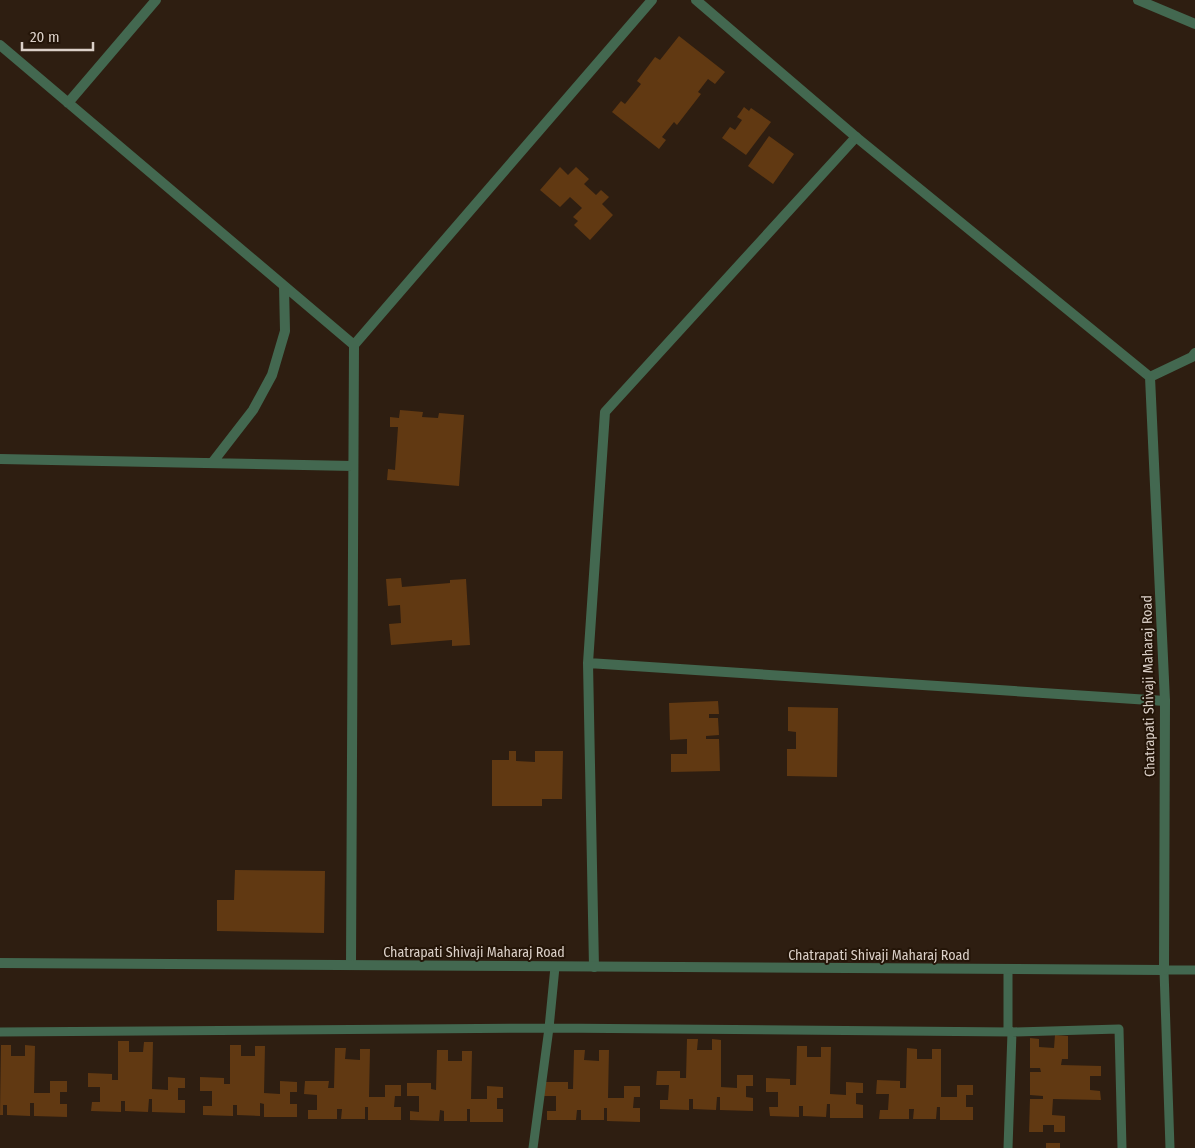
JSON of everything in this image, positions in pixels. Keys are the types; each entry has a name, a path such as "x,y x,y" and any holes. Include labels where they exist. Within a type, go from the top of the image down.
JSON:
{"street":[{"path":"68,102 156,0"},
{"path":"351,965 354,345 652,0"},
{"path":"696,0 856,137 1150,377 1192,357 1195,353"},
{"path":"1138,0 1195,24"},
{"path":"0,45 354,345"},
{"path":"594,967 588,663 605,412 856,137"},
{"path":"212,463 253,410 272,375 285,330 284,286"},
{"name":"Chatrapati Shivaji Maharaj Road","path":"0,963 1164,970 1165,701 1150,377"},
{"path":"0,459 353,466"},
{"path":"588,663 1165,701"}],"lane":[{"path":"533,1148 555,967"},
{"path":"1008,970 1008,1029 1012,1032 1008,1148"},
{"path":"1170,1148 1164,970 1195,970"},
{"path":"0,1032 549,1028 1012,1032 1119,1029 1122,1148"}],"building":[{"path":"679,36 725,72 715,84 708,79 698,92 701,94 677,125 674,122 662,137 666,140 659,149 612,112 621,101 625,104 641,84 637,81 655,57 660,60"},
{"path":"744,107 749,111 751,108 771,122 746,155 722,138 730,127 735,130 742,120 737,117"},
{"path":"769,136 794,154 773,184 748,166"},
{"path":"560,167 568,175 576,167 589,179 584,184 596,195 601,190 609,197 602,204 613,215 590,240 574,225 578,221 573,217 582,208 570,197 560,207 540,190"},
{"path":"400,410 423,412 422,417 438,418 439,413 464,415 459,486 387,480 388,469 395,470 398,427 390,427 390,417 399,418"},
{"path":"401,578 402,587 450,583 450,580 466,579 470,645 452,646 452,640 391,645 389,624 401,623 400,605 388,606 386,579"},
{"path":"718,701 719,714 709,714 709,718 718,718 719,735 706,736 706,739 719,739 720,771 671,772 671,754 687,754 687,739 670,740 669,703"},
{"path":"788,707 838,708 837,777 787,776 787,749 796,749 796,732 788,731"},
{"path":"509,751 516,751 516,761 535,762 535,751 563,751 562,799 542,799 542,806 492,806 492,760 509,760"},
{"path":"235,870 325,871 324,933 217,931 217,900 234,900"},
{"path":"1055,1035 1068,1036 1068,1059 1062,1059 1061,1065 1101,1066 1101,1076 1090,1076 1090,1090 1100,1091 1101,1100 1053,1099 1052,1115 1065,1116 1065,1132 1054,1132 1054,1125 1043,1125 1043,1132 1029,1132 1030,1099 1043,1099 1043,1096 1030,1095 1030,1072 1041,1072 1040,1068 1030,1068 1030,1038 1039,1039 1039,1047 1054,1048"},
{"path":"687,1039 698,1039 697,1050 712,1050 712,1039 721,1040 721,1087 737,1088 737,1075 753,1075 753,1086 746,1086 746,1097 753,1098 753,1111 720,1110 720,1097 717,1097 716,1110 693,1109 693,1099 689,1099 689,1110 660,1109 660,1100 668,1100 669,1085 656,1085 657,1071 680,1071 680,1078 686,1078"},
{"path":"118,1041 129,1041 129,1052 143,1052 144,1042 153,1042 152,1089 168,1090 168,1077 185,1078 185,1088 178,1088 178,1100 185,1100 185,1113 152,1112 152,1099 149,1099 148,1112 125,1111 125,1101 121,1101 121,1112 91,1111 92,1102 100,1102 100,1087 88,1087 88,1073 112,1074 112,1080 118,1080"},
{"path":"1,1045 11,1045 11,1056 25,1056 25,1045 35,1046 34,1093 50,1093 50,1081 67,1081 67,1092 60,1092 60,1104 67,1104 67,1117 34,1116 34,1103 30,1103 30,1116 7,1115 7,1105 3,1105 3,1115 0,1115"},
{"path":"230,1045 241,1045 241,1056 255,1056 255,1046 265,1046 264,1093 280,1094 280,1081 297,1082 297,1092 290,1092 290,1104 297,1104 297,1117 264,1117 264,1104 260,1103 260,1116 237,1115 237,1105 233,1105 233,1116 203,1115 203,1106 212,1106 212,1091 200,1091 200,1077 224,1078 224,1084 230,1084"},
{"path":"797,1046 807,1046 807,1057 821,1057 821,1047 831,1047 830,1094 846,1095 846,1082 863,1083 863,1093 856,1093 856,1104 863,1105 863,1118 830,1118 830,1104 827,1104 826,1117 803,1116 803,1106 799,1106 799,1117 770,1116 769,1107 778,1107 778,1092 766,1092 766,1078 790,1079 790,1085 796,1085"},
{"path":"335,1048 346,1048 345,1059 360,1060 360,1049 370,1049 369,1097 385,1097 385,1085 401,1085 401,1096 395,1096 394,1107 401,1107 401,1120 368,1120 368,1107 365,1107 365,1119 341,1119 342,1109 337,1109 337,1119 308,1119 308,1110 317,1110 317,1095 304,1094 305,1081 329,1081 328,1088 334,1088"},
{"path":"907,1048 917,1049 917,1059 932,1059 932,1049 941,1049 941,1097 957,1097 957,1085 973,1085 973,1095 966,1095 966,1107 973,1107 973,1120 940,1120 940,1107 937,1107 936,1119 913,1119 914,1109 909,1109 909,1119 879,1119 880,1110 888,1110 889,1094 876,1094 877,1080 900,1081 900,1088 906,1088"},
{"path":"437,1050 448,1050 448,1061 462,1061 462,1051 472,1051 471,1099 487,1099 487,1086 503,1087 503,1098 497,1098 497,1109 503,1109 503,1122 470,1122 470,1109 467,1109 467,1121 444,1121 444,1111 440,1110 439,1121 410,1120 410,1111 419,1112 419,1096 407,1096 407,1083 431,1083 431,1089 436,1090"},
{"path":"574,1050 585,1050 584,1060 599,1061 599,1050 609,1050 608,1098 624,1098 624,1086 640,1086 640,1097 634,1097 633,1108 640,1108 640,1122 607,1121 607,1108 604,1108 604,1120 581,1120 581,1110 577,1110 576,1120 547,1120 547,1111 556,1111 556,1096 544,1096 544,1082 568,1082 568,1089 573,1089"},
{"path":"1046,1143 1060,1143 1060,1148 1046,1148"}]}
